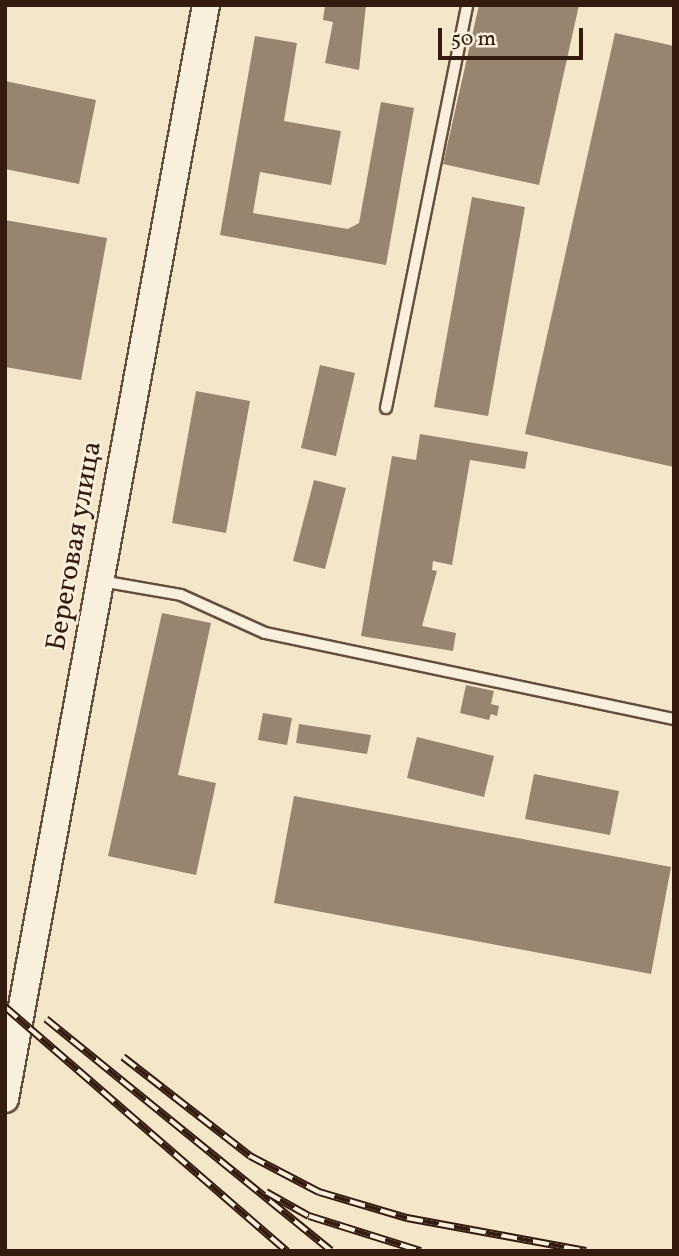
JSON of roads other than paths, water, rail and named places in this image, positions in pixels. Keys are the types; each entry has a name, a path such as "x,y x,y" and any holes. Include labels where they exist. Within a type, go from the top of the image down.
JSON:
{"street":[{"name":"Береговая улица","path":"6,1094 206,5"}],"lane":[{"path":"386,408 467,5"},
{"path":"100,581 181,596 265,634 674,719"}],"railway":[{"path":"5,1007 287,1251"},
{"path":"46,1019 331,1251"},
{"path":"123,1057 250,1156 319,1192 407,1218 586,1251"},
{"path":"266,1192 309,1216 421,1251"}]}
